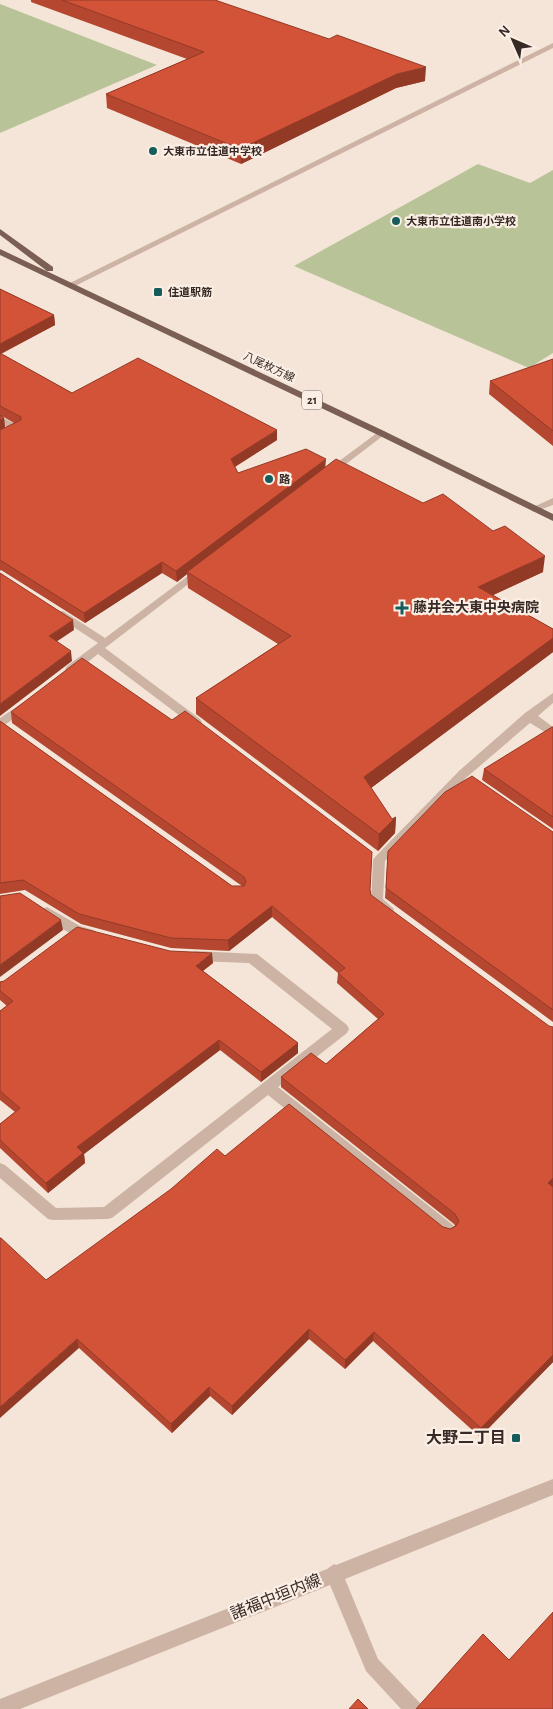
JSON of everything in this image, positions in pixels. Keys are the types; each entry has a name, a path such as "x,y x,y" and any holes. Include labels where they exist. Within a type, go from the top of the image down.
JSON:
{"main road":[{"path":"0,232 70,285"},
{"name":"八尾枚方線","path":"0,252 382,433 553,518"}],"street":[{"path":"70,285 553,45"},
{"path":"0,419 16,428 0,436"},
{"path":"318,481 382,433"},
{"path":"534,508 553,501"},
{"path":"61,677 208,565"},
{"path":"48,606 208,730"},
{"path":"401,918 377,901 375,857 467,776 529,716 553,697"},
{"path":"4,725 32,700"},
{"path":"529,716 553,733"},
{"path":"39,907 76,930 104,937"},
{"path":"61,941 76,930"},
{"path":"0,1169 53,1214 107,1213 342,1028 252,958 180,955"},
{"path":"268,1087 448,1230"},
{"name":"諸福中垣内線","path":"0,1708 33,1702 334,1573 553,1487"},
{"path":"334,1573 372,1665 414,1709"}],"green space":[{"path":"0,4 157,65 0,133"},
{"path":"478,164 530,183 553,170 553,353 529,368 294,266"}],"building":[{"path":"62,0 215,0 329,39 337,35 426,67 397,74 240,149 106,94 204,52"},
{"path":"0,289 54,315 0,344"},
{"path":"0,353 72,393 138,358 277,430 231,459 238,473 306,449 326,459 176,571 162,562 84,613 0,560 0,430 21,420 21,417 0,406"},
{"path":"553,359 553,431 490,381"},
{"path":"336,459 423,503 443,494 493,531 505,526 545,556 478,587 553,629 553,638 364,777 392,819 396,817 379,834 196,698 291,636 187,572"},
{"path":"0,573 73,620 49,636 71,651 0,704"},
{"path":"82,658 172,720 185,711 372,852 371,895 549,1026 553,1027 553,1178 548,1183 553,1187 553,1355 481,1428 374,1332 345,1360 309,1329 232,1406 209,1387 171,1424 77,1339 0,1407 0,1238 46,1280 171,1189 217,1149 225,1156 289,1104 443,1227 450,1229 456,1226 459,1221 455,1214 281,1077 311,1053 326,1064 384,1014 338,973 345,968 272,906 228,940 171,938 79,914 23,880 0,883 0,721 232,886 244,886 246,881 244,877 11,712"},
{"path":"553,727 553,817 484,769"},
{"path":"472,776 553,832 553,1010 386,888 388,851 445,792"},
{"path":"20,893 61,920 0,965 0,896"},
{"path":"77,927 170,951 212,953 196,966 298,1043 261,1072 219,1040 77,1147 83,1153 46,1183 0,1140 0,1124 20,1108 0,1091 0,1011 13,1001 0,991 0,982 4,981"},
{"path":"553,1612 553,1709 416,1709 483,1634 509,1660"},
{"path":"358,1699 368,1709 349,1709"}],"place":[{"name":"大東市立住道中学校","path":"153,151"},
{"name":"大東市立住道南小学校","path":"396,221"},
{"name":"住道駅筋","path":"158,292"},
{"name":"路","path":"269,479"},
{"name":"藤井会大東中央病院","path":"402,608"},
{"name":"大野二丁目","path":"516,1438"}]}
